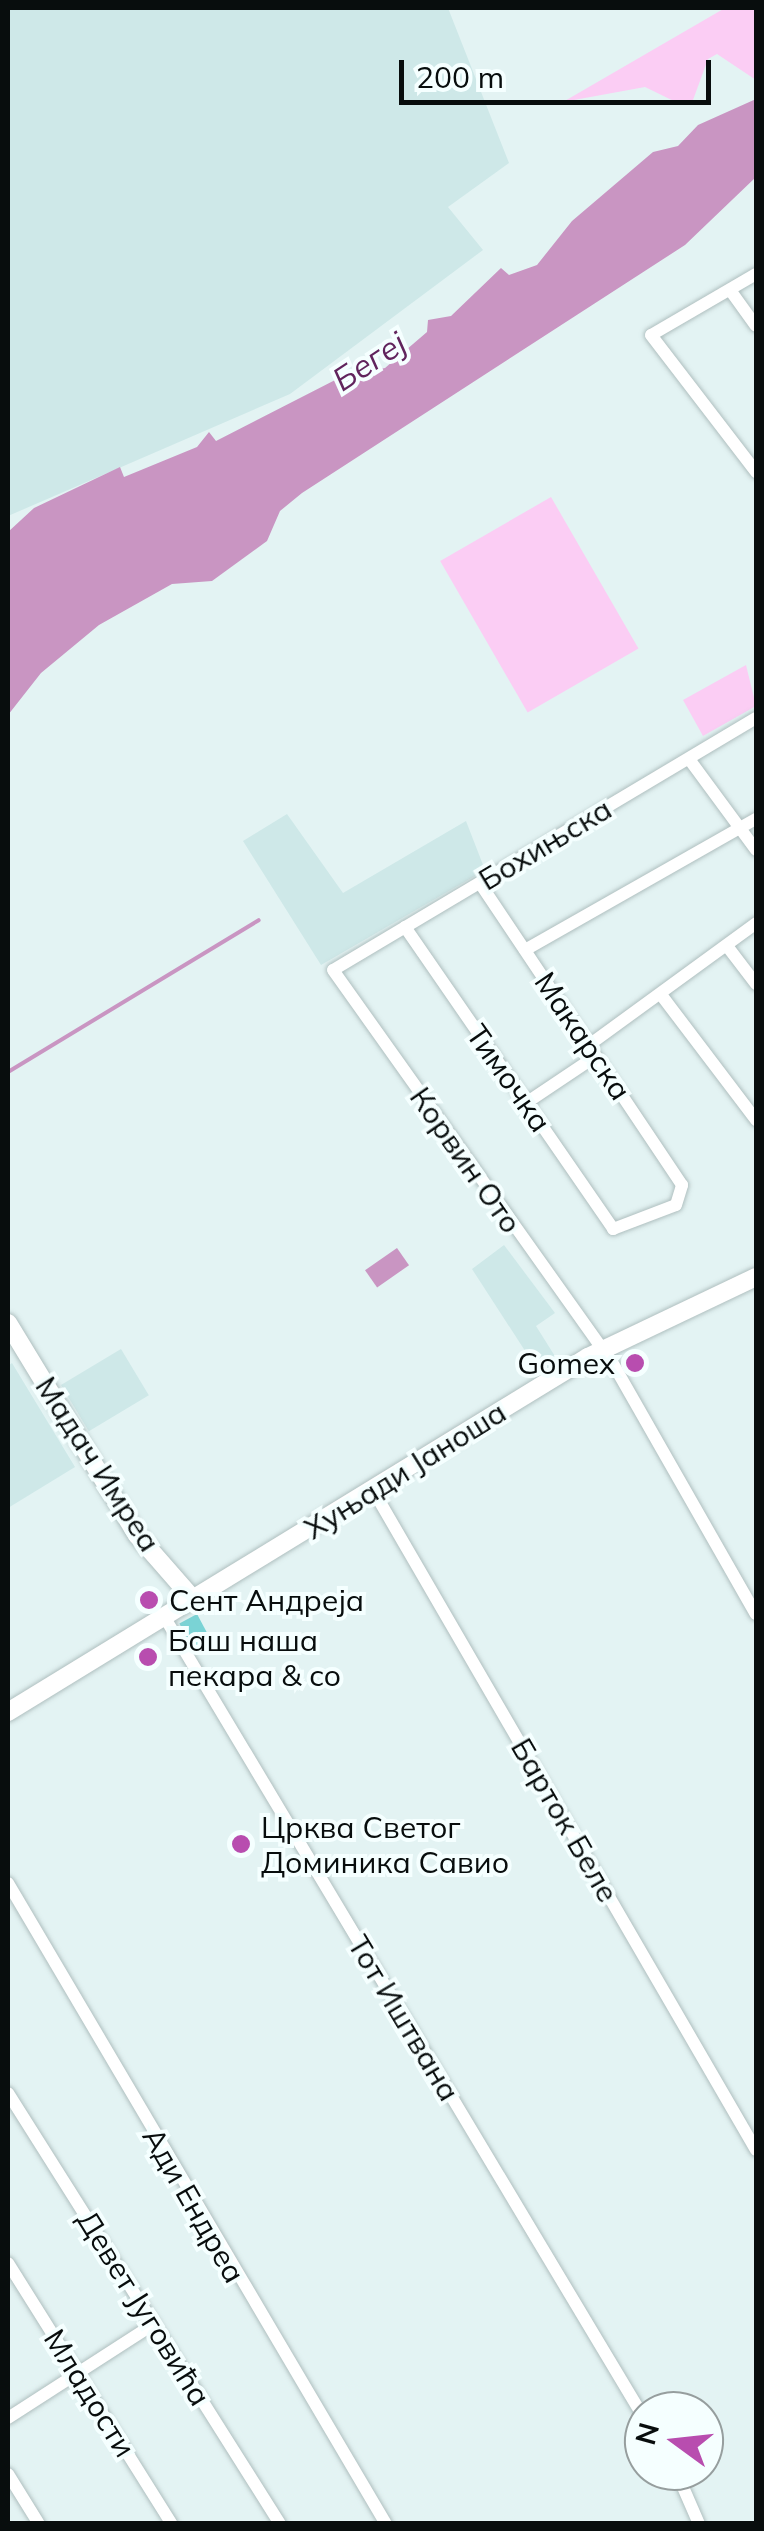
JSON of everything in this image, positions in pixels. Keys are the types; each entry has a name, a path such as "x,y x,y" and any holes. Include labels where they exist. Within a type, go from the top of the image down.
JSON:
{"street":[{"path":"756,274 651,335 756,472"},
{"path":"730,290 756,326"},
{"name":"Бохињска","path":"333,970 756,718"},
{"path":"689,759 756,850"},
{"path":"525,950 756,820"},
{"name":"Макарска","path":"480,883 683,1190 676,1205 613,1229"},
{"path":"526,1102 756,923"},
{"name":"Тимочка","path":"405,927 613,1229"},
{"path":"727,946 756,984"},
{"name":"Корвин Ото","path":"333,970 601,1349 756,1614"},
{"path":"662,996 756,1120"},
{"name":"Хуњади Јаноша","path":"8,1712 601,1349 756,1277"},
{"name":"Мадач Имреа","path":"8,1323 137,1535 194,1600"},
{"name":"Барток Беле","path":"373,1490 756,2150"},
{"name":"Тот Иштвана","path":"165,1618 628,2391"},
{"name":"Ади Ендреа","path":"8,1882 386,2524"},
{"name":"Девет Југовића","path":"8,2093 280,2524"},
{"name":"Младости","path":"8,2263 172,2524"},
{"path":"8,2418 154,2324"},
{"path":"8,2474 39,2524"},
{"path":"685,2491 699,2524"}],"shaded area":[{"path":"8,8 448,8 509,163 448,207 483,250 290,394 8,516"},
{"path":"725,8 756,8 756,80 717,54 708,59 693,100 682,105 645,87 563,102"},
{"path":"756,99 756,177 685,245 302,493 280,511 267,541 212,581 172,584 99,625 41,673 8,715 8,532 34,508 120,467 124,477 197,447 209,432 216,441 341,377 385,368 427,332 428,320 451,316 501,268 509,275 537,265 572,221 653,152 678,146 698,125"},
{"path":"551,497 638,649 528,713 440,561"},
{"path":"746,665 756,706 703,736 683,700"},
{"path":"287,814 343,893 466,821 485,870 321,965 243,841"},
{"path":"504,1245 555,1313 536,1326 558,1361 540,1374 472,1269"},
{"path":"397,1248 409,1265 377,1288 365,1270"},
{"path":"121,1349 149,1395 89,1431 61,1385"},
{"path":"12,1363 75,1467 8,1508 8,1366"}],"building":[{"path":"197,1614 210,1638 192,1647 179,1623"}],"waterway":[{"path":"8,1072 259,920"}],"place":[{"name":"Gomex","path":"635,1363"},
{"name":"Сент Андреја","path":"149,1600"},
{"name":"Баш наша пекара & co","path":"148,1657"},
{"name":"Црква Светог Доминика Савио","path":"241,1844"}],"water label":[{"name":"Бегеј","path":"369,361"}]}
